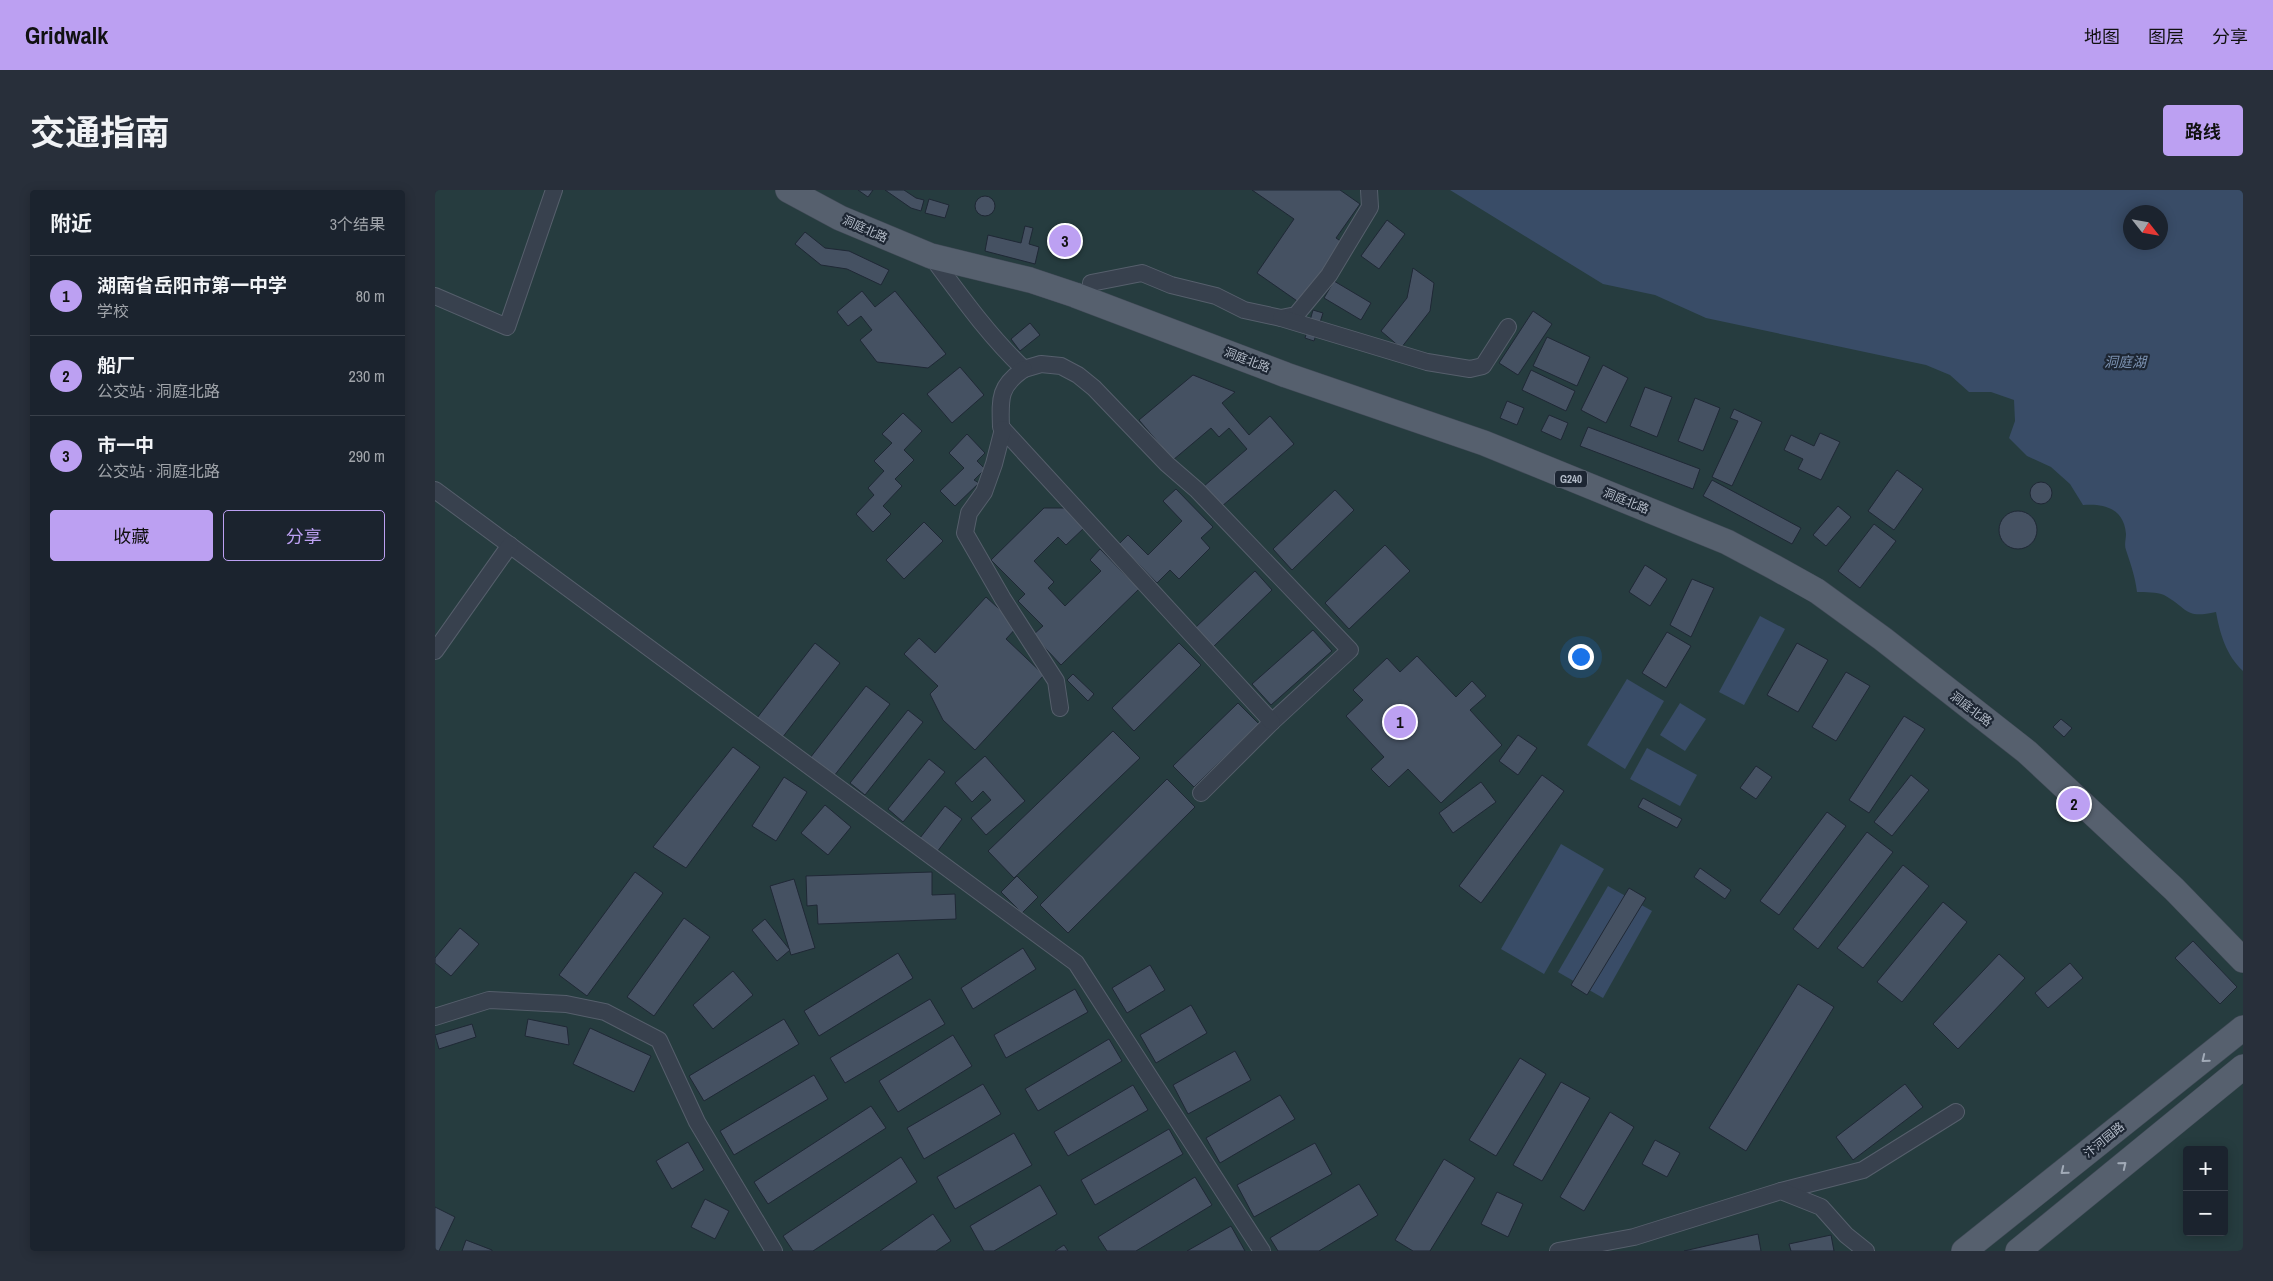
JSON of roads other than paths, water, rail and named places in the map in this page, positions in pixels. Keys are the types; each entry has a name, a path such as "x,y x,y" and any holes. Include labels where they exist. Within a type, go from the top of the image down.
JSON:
{"main road":[{"name":"洞庭北路","path":"788,190 840,218 931,256 1030,280 1066,292 1286,375 1484,443 1727,542 1817,591 2027,752 2174,889 2243,960"},
{"name":"洞庭北路","path":"803,190 860,220 914,242 1018,266 1047,269 1091,284 1268,360 1506,442 1742,540 1811,577 1888,631 2016,732 2070,778 2243,943"},
{"name":"汴河园路","path":"1964,1251 2243,1028"},
{"path":"2018,1251 2243,1067"}],"street":[{"path":"435,296 507,327 554,190"},
{"path":"1281,318 1296,315 1329,275 1370,207 1369,190"},
{"path":"931,256 974,313 1025,369"},
{"path":"1091,284 1142,273 1171,285 1216,296 1244,310 1281,318 1427,362 1469,369 1483,366 1508,327"},
{"path":"1060,708 1056,681 1003,599 965,533 969,513 984,492 994,464 1003,429 1000,397 1013,376 1025,369 1041,364 1061,366 1078,375 1094,388 1167,464 1197,490 1350,650 1272,722 1201,793"},
{"path":"1003,429 1272,722"},
{"path":"435,490 1075,962 1262,1251"},
{"path":"435,651 510,545"},
{"path":"435,1017 489,1000 566,1004 605,1012 659,1040 697,1122 774,1251"},
{"path":"1558,1251 1634,1237 1781,1191 1863,1170 1956,1112"},
{"path":"1781,1191 1821,1207 1846,1235 1866,1251"}],"water":[{"name":"洞庭湖","path":"1450,190 2243,190 2243,671 2228,651 2216,612 2206,614 2192,613 2164,595 2137,592 2125,548 2126,534 2122,519 2112,509 2099,505 2083,505 2070,484 2051,467 2027,456 2009,438 2015,421 2014,400 1991,392 1969,392 1950,375 1926,365 1706,318 1655,295 1603,284"},
{"path":"1760,616 1785,629 1744,705 1719,692"},
{"path":"1627,679 1664,701 1625,769 1587,745"},
{"path":"1680,703 1706,719 1685,751 1660,735"},
{"path":"1647,748 1697,775 1680,806 1630,779"},
{"path":"1561,844 1604,869 1544,974 1501,949"},
{"path":"1608,886 1652,911 1603,998 1558,972"}],"place":[{"name":"市一中","path":"1065,241"},
{"name":"湖南省岳阳市第一中学","path":"1400,722"},
{"name":"船厂","path":"2074,804"}]}
